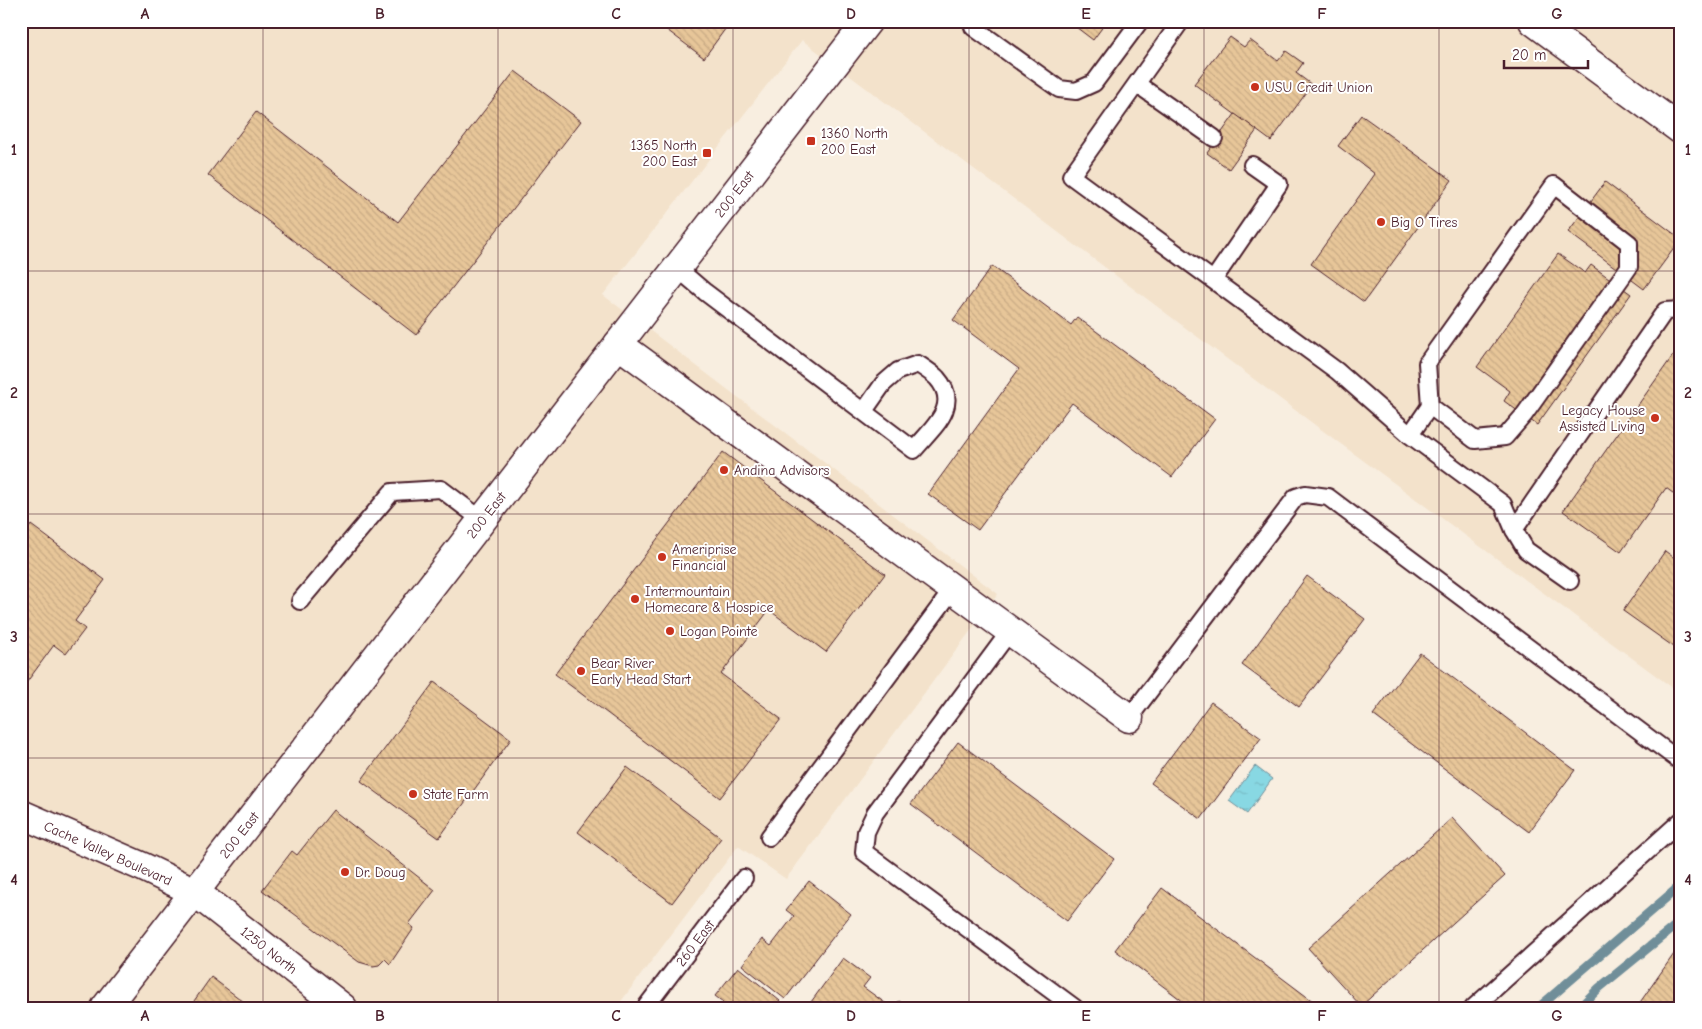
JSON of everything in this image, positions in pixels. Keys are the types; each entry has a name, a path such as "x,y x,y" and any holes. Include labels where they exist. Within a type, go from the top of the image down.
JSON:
{"main road":[{"name":"200 East","path":"105,1008 868,21"},
{"path":"1533,21 1681,130"},
{"path":"618,344 1129,718"},
{"name":"Cache Valley Boulevard","path":"21,814 195,892"},
{"name":"1250 North","path":"195,892 343,1008"}],"lane":[{"path":"973,27 1059,89 1076,91 1094,83 1140,21"},
{"path":"1182,21 1071,176 1337,371 1410,435 1503,504 1514,530 1526,550 1570,581"},
{"path":"1137,84 1214,138"},
{"path":"1214,279 1279,184 1252,165"},
{"path":"1410,435 1430,406 1426,363 1554,185 1629,243 1628,267 1524,415 1505,437 1475,440 1430,406"},
{"path":"676,268 704,292 914,450 946,411 947,394 937,377 918,364 898,371 883,384 864,412"},
{"path":"1514,530 1665,312 1681,310"},
{"path":"300,601 392,492 441,489 482,520"},
{"path":"1129,718 1296,497 1305,494 1328,497 1681,762"},
{"path":"769,837 953,589"},
{"path":"1010,631 875,813 866,832 864,852 1075,1008"},
{"path":"1473,1008 1681,821"},
{"name":"260 East","path":"646,1008 744,878"}],"shaded area":[{"path":"21,21 1681,21 1681,694 1315,425 802,40 603,295 998,594 786,879 738,846 616,1008 21,1008"}],"water":[{"path":"1255,766 1272,779 1247,814 1229,801"}],"building":[{"path":"655,21 731,21 704,58"},
{"path":"1068,21 1107,21 1093,40"},
{"path":"1230,37 1244,47 1250,40 1278,61 1286,51 1303,63 1296,73 1312,85 1271,141 1194,84"},
{"path":"515,71 581,121 416,335 208,175 256,112 398,222"},
{"path":"1235,114 1257,130 1229,169 1207,153"},
{"name":"Big O Tires","path":"1361,115 1452,180 1364,302 1311,264 1375,174 1338,146"},
{"path":"1605,182 1681,239 1644,289 1568,232"},
{"path":"1558,254 1585,273 1591,265 1631,294 1537,425 1504,401 1510,391 1477,367"},
{"path":"992,266 1071,325 1077,317 1215,419 1172,477 1072,403 978,530 928,494 1019,369 953,320"},
{"name":"Legacy House Assisted Living","path":"1679,347 1681,348 1681,499 1666,488 1621,552 1563,511"},
{"name":"Logan Pointe","path":"723,452 885,574 826,652 769,610 721,674 781,719 720,798 555,674"},
{"path":"31,525 105,580 75,621 85,629 66,654 54,645 21,690 21,539"},
{"path":"1665,551 1681,563 1681,652 1623,611"},
{"path":"1307,576 1365,619 1299,707 1242,665"},
{"path":"1420,653 1575,770 1529,832 1373,715"},
{"path":"434,682 511,739 439,838 361,781"},
{"path":"1211,702 1261,738 1201,819 1151,783"},
{"path":"958,742 1114,859 1067,921 911,804"},
{"path":"627,767 721,838 672,903 578,832"},
{"name":"Dr. Doug","path":"333,810 435,890 409,924 414,928 390,964 385,959 379,965 373,966 359,962 262,890 292,851 297,855"},
{"path":"1452,818 1505,876 1361,1006 1308,948"},
{"path":"809,881 851,914 785,999 742,965 762,939 771,946 794,916 786,910"},
{"path":"1162,888 1318,1005 1315,1008 1192,1008 1115,950"},
{"path":"1681,944 1681,1008 1636,1008"},
{"path":"843,958 870,978 863,987 892,1008 818,1008 811,1002"},
{"path":"738,967 780,1001 775,1008 719,1008 723,1002 715,996"},
{"path":"211,977 252,1008 189,1008"},
{"path":"899,1001 909,1008 894,1008"}],"waterway":[{"path":"1538,1008 1681,885"},
{"path":"1579,1008 1599,988 1681,921"}],"place":[{"name":"USU Credit Union","path":"1255,87"},
{"name":"1360 North 200 East","path":"811,141"},
{"name":"1365 North 200 East","path":"707,153"},
{"name":"Big O Tires","path":"1381,222"},
{"name":"Legacy House Assisted Living","path":"1655,418"},
{"name":"Andina Advisors","path":"724,470"},
{"name":"Ameriprise Financial","path":"662,557"},
{"name":"Intermountain Homecare & Hospice","path":"635,599"},
{"name":"Logan Pointe","path":"670,631"},
{"name":"Bear River Early Head Start","path":"581,671"},
{"name":"State Farm","path":"413,794"},
{"name":"Dr. Doug","path":"345,872"}]}
